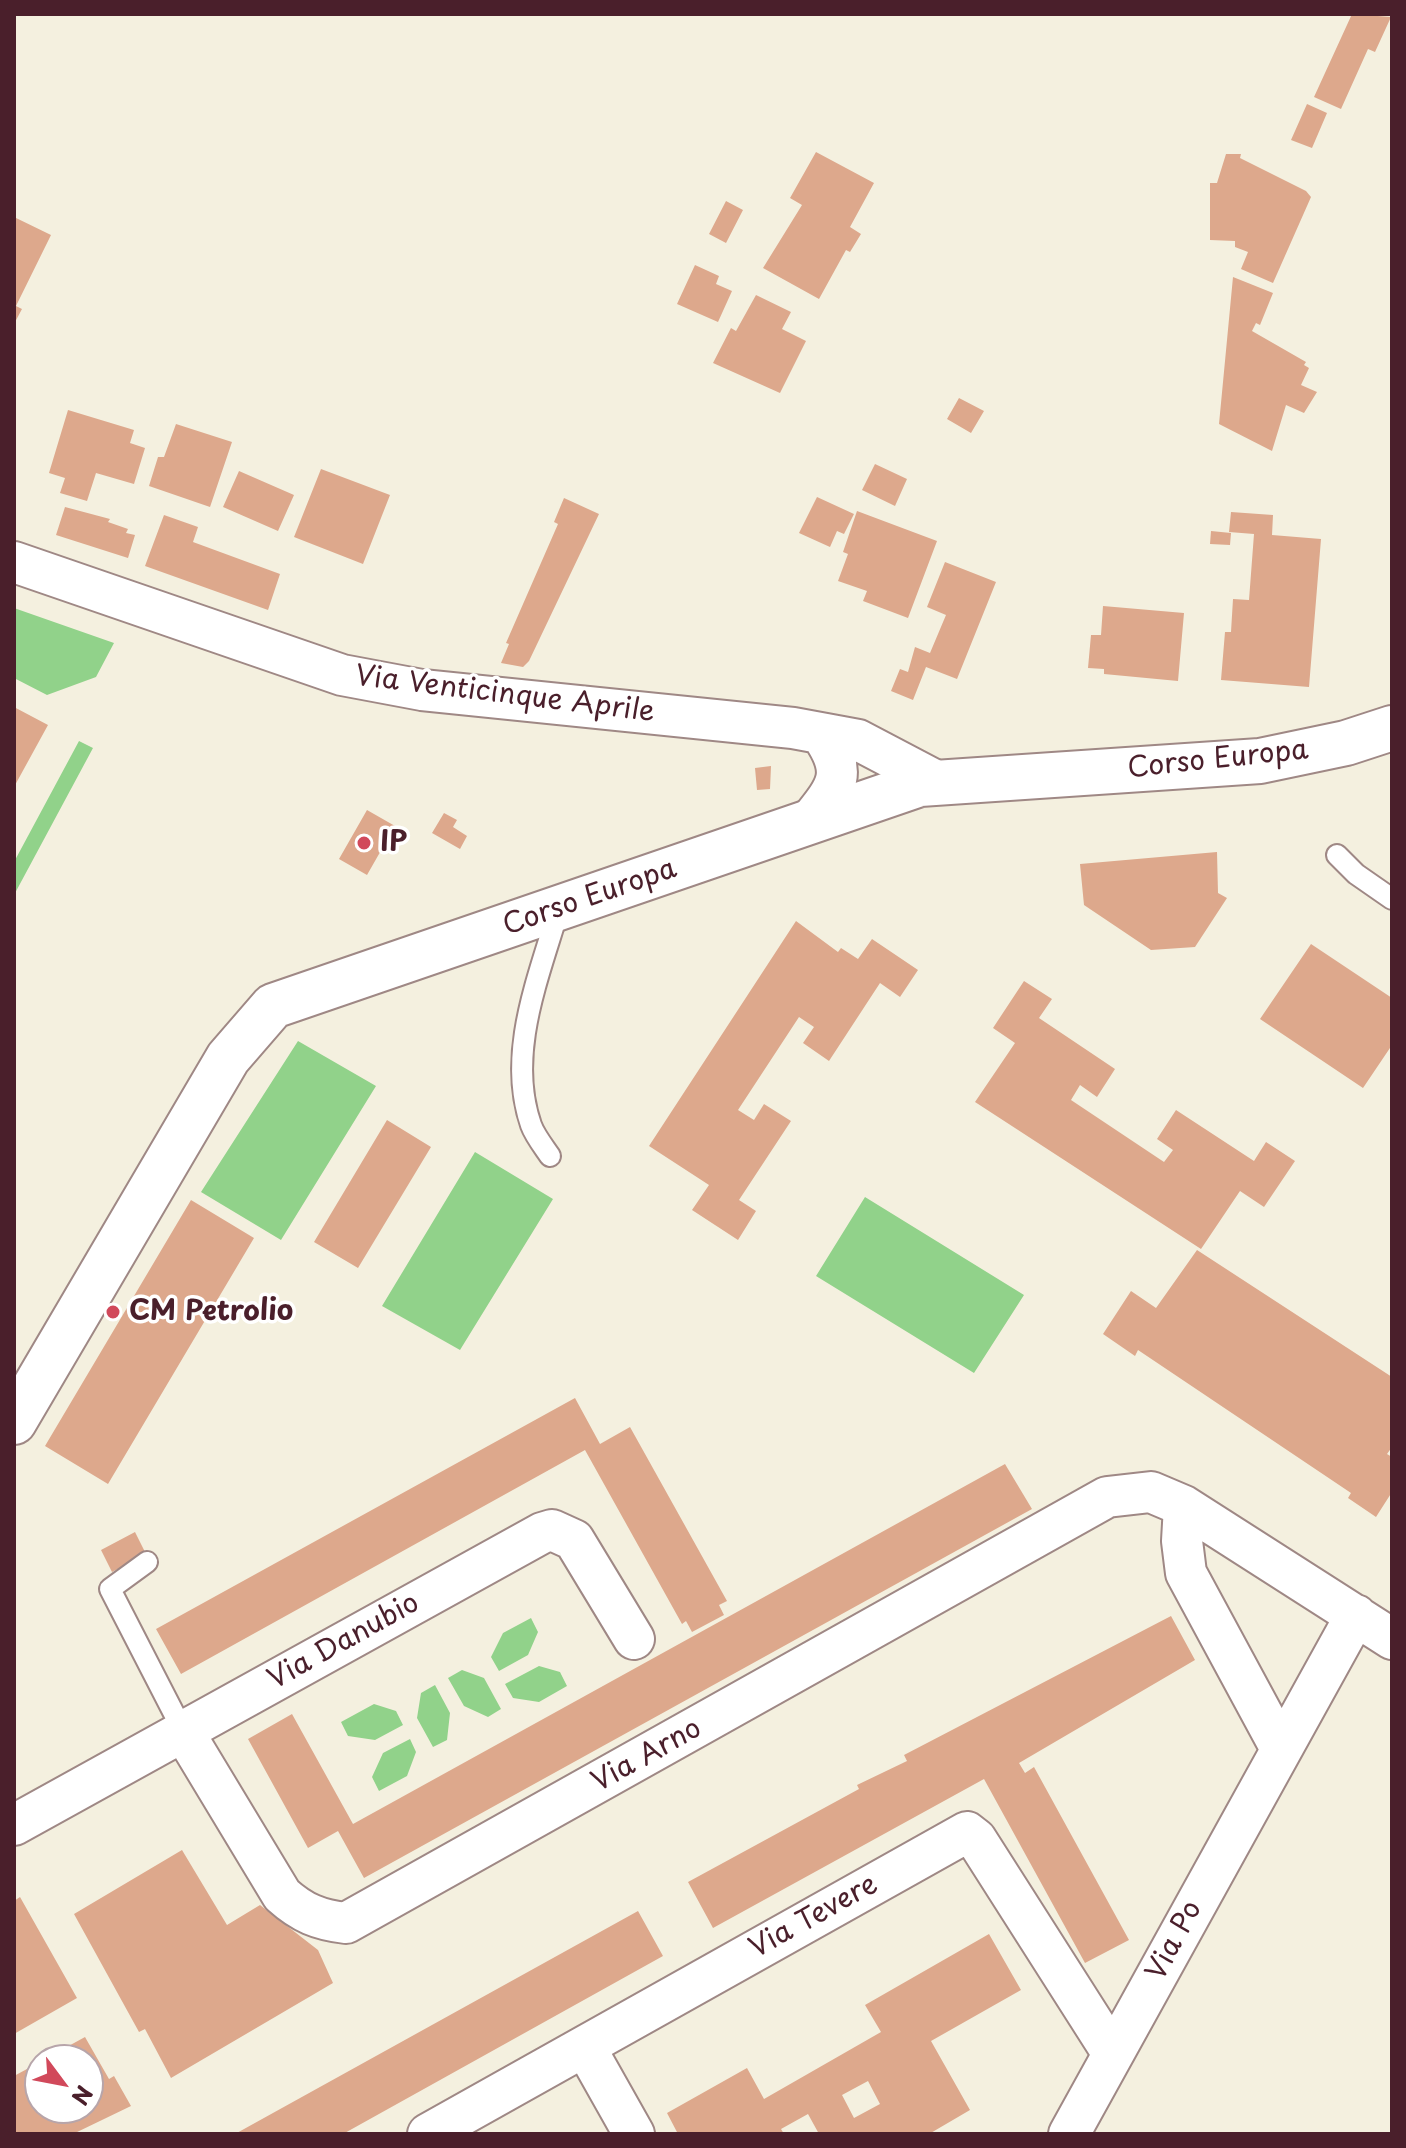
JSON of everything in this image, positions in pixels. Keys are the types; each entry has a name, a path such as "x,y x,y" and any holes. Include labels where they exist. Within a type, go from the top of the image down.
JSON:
{"main road":[{"name":"Corso Europa","path":"14,1422 228,1058 273,1006 936,781 1260,761 1322,749 1392,728"}],"street":[{"name":"Via Venticinque Aprile","path":"14,562 342,675 461,694 858,740 936,781"},
{"name":"Via Venticinque Aprile","path":"821,734 854,751 891,794"},
{"path":"809,822 830,794 839,775 835,754 821,734"},
{"path":"883,751 891,772 891,794"},
{"name":"Via Arno","path":"183,1731 282,1895 300,1911 322,1920 346,1923 1107,1497 1151,1492 1184,1506 1392,1639"},
{"path":"1184,1506 1182,1541 1186,1573 1280,1747"},
{"name":"Via Danubio","path":"14,1825 552,1530 564,1533 582,1549 634,1639"},
{"name":"Via Po","path":"1069,2134 1280,1747 1356,1615"},
{"name":"Via Tevere","path":"428,2134 963,1833 976,1839 1113,2054"},
{"path":"585,2047 634,2134"}],"lane":[{"path":"1337,855 1356,874 1392,899"},
{"path":"550,1156 531,1126 522,1068 526,1023 559,908"},
{"path":"147,1562 110,1589 183,1731"}],"green space":[{"path":"14,608 114,643 96,677 47,695 14,678"},
{"path":"79,741 93,748 14,895 14,862"},
{"path":"298,1041 376,1086 281,1240 201,1192"},
{"path":"475,1152 553,1199 460,1350 382,1306"},
{"path":"865,1197 1024,1295 974,1373 816,1276"},
{"path":"531,1618 538,1632 528,1655 499,1671 491,1657 503,1633"},
{"path":"539,1666 560,1672 567,1686 539,1702 513,1698 505,1684"},
{"path":"462,1670 484,1678 501,1709 488,1717 464,1706 448,1678"},
{"path":"435,1685 450,1713 447,1740 433,1747 417,1718 421,1693"},
{"path":"374,1704 396,1711 403,1725 375,1740 348,1736 341,1722"},
{"path":"410,1739 416,1752 407,1776 379,1791 372,1777 383,1753"}],"building":[{"path":"1352,14 1391,17 1375,52 1368,49 1341,109 1314,97"},
{"path":"1307,104 1327,113 1312,148 1291,140"},
{"path":"816,152 874,183 850,227 861,234 850,252 846,250 819,299 763,268 802,205 790,198"},
{"path":"1226,154 1241,154 1240,158 1306,191 1311,197 1273,283 1241,269 1248,252 1235,247 1235,241 1210,240 1210,183 1217,183"},
{"path":"726,201 743,210 726,243 709,234"},
{"path":"14,217 51,235 16,306 22,309 14,324"},
{"path":"695,265 719,276 716,284 732,291 718,322 677,304"},
{"path":"1233,277 1273,293 1260,325 1256,323 1252,331 1306,362 1304,365 1309,368 1301,385 1317,392 1304,413 1286,405 1272,451 1219,424"},
{"path":"756,295 791,312 782,329 806,341 780,393 713,363 731,328 736,331"},
{"path":"959,398 984,411 971,433 947,419"},
{"path":"68,410 134,430 130,443 145,448 134,484 96,473 87,501 60,493 65,478 49,473"},
{"path":"176,424 232,442 210,507 149,486 158,457 164,457"},
{"path":"875,464 907,479 895,506 862,490"},
{"path":"321,469 390,495 363,564 294,537"},
{"path":"239,471 294,495 278,531 223,507"},
{"path":"817,497 854,514 844,534 837,531 830,547 799,533"},
{"path":"564,498 599,514 529,661 523,667 501,663 509,644 506,643 558,524 554,522"},
{"path":"65,507 110,519 108,522 128,529 126,533 135,535 128,558 56,535"},
{"path":"857,511 937,541 908,618 863,601 867,591 838,581 848,554 843,552"},
{"path":"1231,512 1273,515 1272,535 1321,539 1309,687 1221,680 1225,632 1231,632 1233,599 1249,600 1254,534 1229,532"},
{"path":"164,515 198,527 193,542 280,574 268,610 145,566"},
{"path":"1211,531 1231,533 1230,545 1210,544"},
{"path":"945,562 996,582 957,679 926,667 913,700 891,691 900,669 908,672 915,647 930,653 946,615 927,607"},
{"path":"1103,606 1184,613 1178,681 1104,674 1104,669 1088,668 1091,635 1101,635"},
{"path":"14,707 48,725 14,787"},
{"path":"771,766 770,789 757,790 755,768"},
{"path":"367,810 395,826 367,875 339,859"},
{"path":"444,813 457,820 453,827 467,836 460,849 432,833"},
{"path":"1217,852 1218,893 1227,898 1195,947 1151,950 1084,905 1080,864"},
{"path":"796,921 838,952 841,948 858,959 872,939 918,970 900,997 880,983 829,1061 803,1043 814,1027 799,1017 738,1110 754,1120 764,1104 791,1121 739,1200 756,1211 738,1240 692,1210 709,1185 649,1146"},
{"path":"1311,944 1392,998 1392,1045 1363,1088 1260,1019"},
{"path":"1024,981 1052,999 1039,1018 1115,1069 1097,1097 1080,1085 1071,1100 1164,1162 1173,1150 1157,1139 1176,1110 1254,1161 1266,1142 1295,1161 1264,1207 1240,1191 1201,1249 975,1102 1015,1043 993,1028"},
{"path":"387,1120 431,1147 358,1268 314,1242"},
{"path":"191,1200 254,1238 108,1484 45,1446"},
{"path":"1197,1250 1392,1377 1392,1447 1387,1454 1392,1457 1392,1492 1376,1517 1348,1498 1351,1493 1138,1350 1135,1356 1103,1334 1131,1291 1156,1308"},
{"path":"575,1398 600,1444 630,1427 727,1601 719,1605 724,1615 692,1632 686,1621 682,1624 585,1450 181,1674 156,1629"},
{"path":"1005,1464 1032,1509 364,1878 338,1831 308,1848 248,1739 292,1714 353,1824"},
{"path":"135,1532 146,1554 112,1572 101,1550"},
{"path":"1171,1616 1195,1660 1019,1763 1025,1773 1034,1767 1129,1940 1085,1963 984,1779 713,1928 688,1882 859,1789 857,1785 907,1761 904,1755"},
{"path":"182,1850 227,1925 260,1905 318,1950 333,1983 171,2078 145,2029 139,2032 74,1914"},
{"path":"20,1897 77,1998 14,2034 14,1901"},
{"path":"638,1911 663,1956 343,2134 235,2134"},
{"path":"989,1934 1021,1990 931,2041 970,2110 929,2134 819,2134 808,2114 781,2129 784,2134 678,2134 667,2113 747,2068 764,2099 881,2032 865,2005","holes":["868,2081 880,2104 854,2118 842,2095"]},
{"path":"85,2037 89,2044 72,2044"},
{"path":"104,2070 109,2079 114,2076 131,2106 104,2119"},
{"path":"24,2071 24,2124 94,2124 73,2134 14,2134 14,2076"}],"place":[{"name":"IP","path":"364,843"},
{"name":"CM Petrolio","path":"113,1312"}]}
